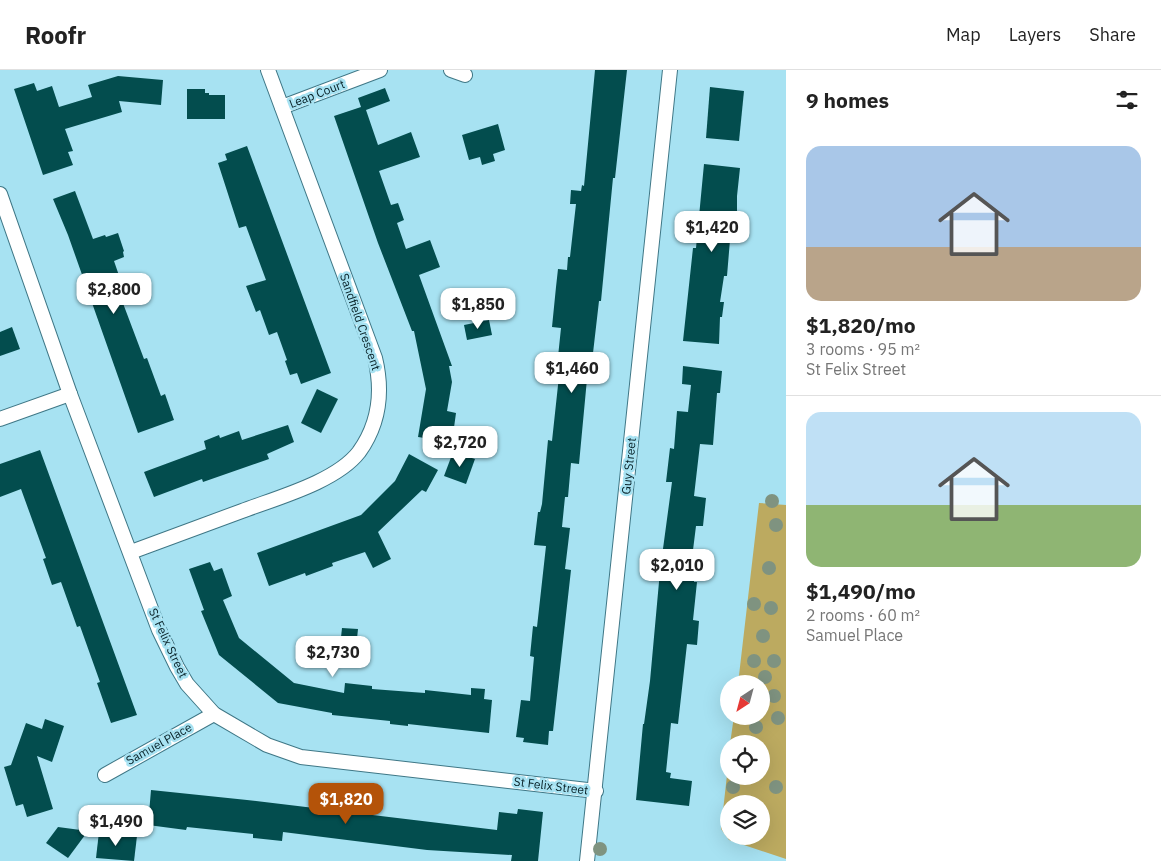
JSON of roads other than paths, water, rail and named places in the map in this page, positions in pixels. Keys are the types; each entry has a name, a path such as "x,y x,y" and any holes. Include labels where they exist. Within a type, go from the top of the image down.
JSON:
{"street":[{"name":"Sandfield Crescent","path":"131,552 302,489 339,471 358,452 375,422 380,399 379,375 375,358 268,70"},
{"name":"Leap Court","path":"282,107 380,70"},
{"path":"451,70 465,75"},
{"name":"Guy Street","path":"587,861 596,791 670,70"},
{"name":"St Felix Street","path":"0,194 70,394 159,630 177,668 187,684 214,714 267,745 301,757 596,791"},
{"path":"0,420 70,394"},
{"name":"Samuel Place","path":"105,775 214,714"}]}
